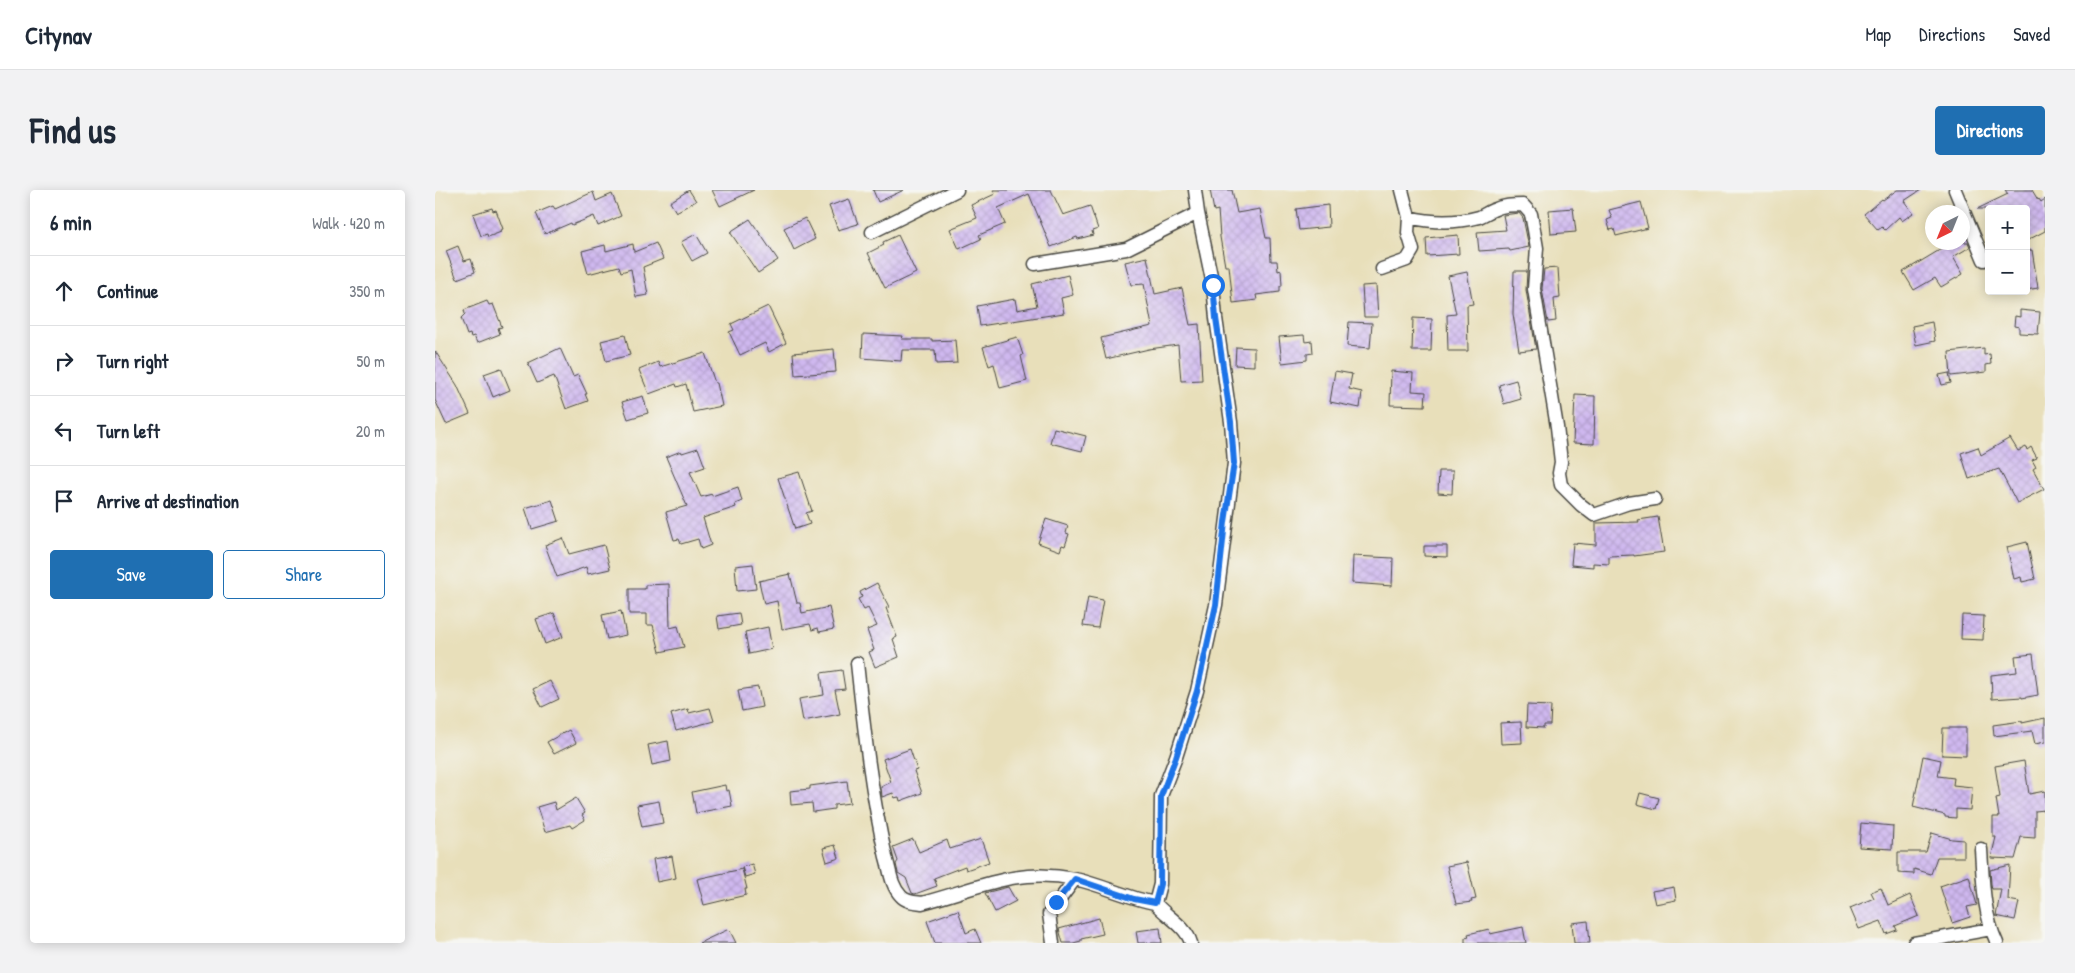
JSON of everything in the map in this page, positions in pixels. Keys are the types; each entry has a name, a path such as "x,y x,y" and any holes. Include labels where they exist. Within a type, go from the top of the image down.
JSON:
{"street":[{"path":"872,232 957,190"},
{"path":"1155,903 1160,884 1161,796 1176,757 1197,691 1216,605 1225,522 1234,463 1231,422 1213,285 1195,190"},
{"path":"1382,270 1407,260 1413,250 1408,233 1409,217 1401,190"},
{"path":"1955,190 1984,260"},
{"path":"1409,217 1427,222 1454,221 1481,216 1495,208 1508,205 1523,205 1531,214 1537,248 1534,288 1558,436 1561,485 1594,515 1629,503 1655,499"},
{"path":"1035,264 1126,249 1198,213"},
{"path":"857,663 872,786 893,883 901,897 911,902 922,903 1001,879 1024,876 1075,879 1134,899 1155,903 1164,914 1188,935 1191,943"},
{"path":"1981,849 1985,904 1991,929 1997,943"},
{"path":"1053,943 1049,914 1075,879"},
{"path":"1914,943 1991,929"}],"building":[{"path":"689,190 696,201 676,212 670,202"},
{"path":"712,190 754,190 720,206"},
{"path":"873,190 904,190 878,202"},
{"path":"993,190 1051,190 1063,215 1090,206 1098,229 1092,231 1093,235 1078,239 1077,237 1051,247 1029,194 998,208 1005,224 979,235 981,239 959,249 950,229 977,218 971,205 995,194"},
{"path":"1210,190 1232,190 1237,213 1260,209 1266,238 1270,238 1271,261 1277,261 1278,271 1281,270 1282,286 1280,286 1280,292 1256,295 1257,300 1233,303 1229,266 1225,266 1220,237 1218,210 1214,211"},
{"path":"1897,190 1921,190 1904,201 1913,213 1902,221 1899,217 1885,230 1882,227 1878,230 1864,214 1882,199"},
{"path":"2005,190 2032,190 2038,200 2041,202 2045,199 2045,231 2030,239 2030,205 1985,205 2008,194"},
{"path":"593,192 596,201 612,194 621,216 598,226 594,216 545,234 536,213 553,206 555,209"},
{"path":"849,199 858,224 838,230 829,206"},
{"path":"1641,202 1648,228 1616,236 1614,229 1610,230 1607,220 1612,218 1609,210"},
{"path":"1328,205 1329,227 1299,230 1296,209"},
{"path":"492,208 493,211 496,210 503,229 500,230 501,232 488,237 487,234 481,236 473,214"},
{"path":"1573,208 1576,232 1551,234 1549,210"},
{"path":"1519,213 1523,218 1529,247 1510,251 1509,249 1479,251 1477,232 1506,230 1503,215"},
{"path":"805,218 815,239 794,250 784,228"},
{"path":"750,219 778,260 758,273 730,232"},
{"path":"696,234 707,253 692,261 681,242"},
{"path":"898,235 916,273 885,288 868,253 884,245 883,242"},
{"path":"1458,235 1459,254 1427,256 1426,238"},
{"path":"656,243 663,259 643,267 648,295 636,297 631,269 621,272 619,266 588,274 582,251 605,245 606,251 633,244 634,252"},
{"path":"458,246 464,261 471,259 475,272 457,279 446,251"},
{"path":"1940,250 1965,250 1953,257 1963,274 1941,287 1935,278 1914,290 1903,272"},
{"path":"2030,250 2032,250 2038,288 2030,289"},
{"path":"1147,257 1155,294 1182,288 1190,325 1199,324 1202,380 1181,381 1178,345 1149,349 1106,359 1101,338 1152,326 1144,284 1131,285 1125,262"},
{"path":"1558,268 1560,298 1554,299 1556,321 1548,322 1542,289 1544,269"},
{"path":"1514,271 1527,271 1526,290 1536,349 1519,351 1513,314"},
{"path":"1467,272 1473,304 1467,305 1468,351 1448,351 1447,315 1456,314 1448,276"},
{"path":"1068,275 1073,295 1061,298 1064,313 980,326 977,306 1015,299 1017,310 1037,306 1032,284"},
{"path":"1376,285 1378,317 1364,317 1362,286"},
{"path":"487,301 489,305 493,304 502,327 498,328 500,334 477,343 474,336 467,335 461,318 465,314 464,310"},
{"path":"768,306 786,343 769,352 765,343 740,355 729,332 734,330 731,324"},
{"path":"2020,310 2040,312 2038,334 2019,333 2019,327 2014,326 2015,316 2020,317"},
{"path":"1413,318 1432,319 1431,351 1412,351"},
{"path":"1349,322 1372,323 1370,348 1347,346"},
{"path":"1932,322 1935,341 1916,345 1912,326"},
{"path":"863,334 903,336 902,339 932,339 932,341 955,340 957,363 936,364 935,350 902,350 901,361 862,358"},
{"path":"625,335 630,355 606,361 601,341"},
{"path":"1304,335 1305,342 1312,341 1313,353 1307,354 1307,360 1282,363 1279,337"},
{"path":"1017,337 1023,355 1021,356 1027,381 1000,388 994,364 989,366 983,347"},
{"path":"1236,347 1254,348 1254,366 1235,365"},
{"path":"560,348 573,377 578,375 587,394 585,394 588,401 566,409 554,376 537,383 528,363"},
{"path":"1984,348 1984,355 1990,354 1991,364 1986,365 1986,372 1951,376 1949,352"},
{"path":"834,349 836,372 795,375 793,353"},
{"path":"435,351 457,385 470,414 446,424 435,400"},
{"path":"705,353 715,383 717,383 722,406 693,412 686,384 677,387 676,384 649,394 639,370 658,362 660,367"},
{"path":"501,368 510,390 493,397 484,374"},
{"path":"1335,371 1352,374 1349,389 1362,392 1360,408 1330,402"},
{"path":"1391,371 1413,373 1412,391 1426,392 1425,406 1390,405"},
{"path":"1949,373 1951,383 1942,385 1939,375"},
{"path":"1516,380 1521,399 1504,404 1499,385"},
{"path":"1575,395 1595,396 1594,444 1573,443"},
{"path":"643,396 648,413 628,419 622,402"},
{"path":"1054,428 1086,436 1082,451 1050,443"},
{"path":"2010,438 2018,451 2026,447 2027,450 2031,447 2037,458 2032,460 2036,467 2033,469 2044,489 2017,503 1999,469 1969,479 1961,453 1978,447 1981,455"},
{"path":"698,448 705,467 690,472 701,497 712,494 712,496 738,487 742,501 735,504 736,507 703,518 711,545 701,549 698,539 681,544 679,539 674,540 666,512 687,506 666,457 681,451 682,453"},
{"path":"1439,471 1453,471 1452,494 1438,493"},
{"path":"799,472 812,511 806,513 810,524 795,529 778,478"},
{"path":"552,500 559,521 532,529 525,508"},
{"path":"1658,517 1664,552 1634,556 1609,556 1609,564 1593,563 1593,567 1571,565 1573,543 1596,545 1596,523 1639,522 1638,520"},
{"path":"1046,519 1068,526 1066,533 1069,534 1065,546 1062,545 1060,551 1038,543"},
{"path":"563,538 569,554 604,545 610,569 588,574 586,567 557,577 545,545"},
{"path":"2027,542 2035,579 2022,582 2021,577 2014,579 2007,547"},
{"path":"1424,546 1447,546 1447,557 1424,556"},
{"path":"1353,556 1393,558 1392,586 1352,583"},
{"path":"753,564 756,589 737,591 735,566"},
{"path":"790,574 797,603 800,603 802,613 829,607 834,629 819,632 818,628 812,630 810,624 782,629 777,601 764,604 759,581"},
{"path":"877,583 889,607 886,608 897,637 893,639 899,657 875,667 869,652 874,650 867,630 877,626 868,608 864,610 858,599 862,597 860,592"},
{"path":"669,584 670,628 678,626 684,647 660,652 653,625 647,625 647,614 629,614 629,589 645,589 645,585"},
{"path":"1088,597 1103,600 1098,628 1083,626"},
{"path":"621,611 626,635 607,639 602,615"},
{"path":"554,613 563,637 545,644 536,619"},
{"path":"739,613 741,625 719,629 717,616"},
{"path":"1962,615 1984,616 1983,640 1961,639"},
{"path":"768,627 772,649 749,654 745,632"},
{"path":"2033,654 2038,695 2022,698 1992,699 1991,675 2017,672 2015,656"},
{"path":"842,670 845,689 835,690 840,714 803,721 799,699 824,695 821,673"},
{"path":"550,681 559,699 542,707 533,689"},
{"path":"758,687 762,707 742,711 738,690"},
{"path":"1527,705 1551,706 1550,725 1544,725 1544,728 1526,727"},
{"path":"710,708 714,721 676,731 671,714 688,709 689,713"},
{"path":"2045,718 2045,742 2035,744 2032,731 1994,736 1993,725 2022,721 2022,723"},
{"path":"1521,722 1522,743 1501,744 1500,723"},
{"path":"1943,728 1966,728 1966,756 1942,755"},
{"path":"569,730 576,743 554,754 547,742"},
{"path":"668,741 671,761 652,765 648,745"},
{"path":"910,749 917,770 914,771 922,793 900,801 899,797 894,798 893,793 882,797 881,787 891,782 883,759"},
{"path":"1923,756 1941,760 1938,776 1954,778 1953,785 1972,787 1970,810 1956,809 1956,818 1945,817 1945,815 1913,807"},
{"path":"2024,761 2029,794 2045,791 2045,810 2035,811 2035,838 2021,837 2015,859 1991,858 1996,837 1993,837 1993,817 1999,817 1996,798 2000,797 1995,766"},
{"path":"847,781 850,803 834,805 834,809 813,812 812,803 791,805 790,791"},
{"path":"725,785 726,791 729,790 732,806 696,813 692,792"},
{"path":"1640,793 1659,798 1656,809 1637,804"},
{"path":"576,798 585,813 582,815 585,820 572,828 570,825 545,832 537,807 554,802 556,810"},
{"path":"659,801 663,823 642,827 637,805"},
{"path":"1861,823 1893,826 1892,849 1859,847"},
{"path":"1932,833 1952,839 1964,840 1964,857 1937,857 1931,874 1914,869 1914,874 1898,873 1898,852 1926,852"},
{"path":"913,839 919,852 947,840 950,849 981,839 989,862 966,870 965,866 934,878 937,886 915,894 912,893 906,878 898,873 896,864 898,861 893,847"},
{"path":"835,845 839,858 827,862 823,848"},
{"path":"672,856 676,878 657,882 653,859"},
{"path":"1467,862 1476,899 1471,900 1472,902 1456,904 1447,866"},
{"path":"752,864 755,874 745,877 742,867"},
{"path":"2010,865 2008,900 2019,902 2015,920 1996,916 2001,889 1992,889 1991,884 1990,870"},
{"path":"742,869 747,889 745,889 746,895 704,905 697,879"},
{"path":"1969,876 1977,905 1967,907 1970,917 1952,923 1940,886"},
{"path":"1008,887 1016,901 995,912 985,893"},
{"path":"1674,887 1676,900 1655,904 1652,891"},
{"path":"1881,888 1888,905 1910,895 1919,916 1895,926 1897,930 1886,934 1881,921 1859,929 1850,908 1874,898 1871,892"},
{"path":"958,910 966,933 975,929 981,943 935,943 927,921"},
{"path":"1099,918 1103,934 1081,939 1081,941 1073,943 1063,943 1059,929"},
{"path":"1588,921 1590,943 1574,943 1572,923"},
{"path":"1523,927 1526,943 1465,943 1465,938 1469,937 1468,934 1489,929 1490,934"},
{"path":"1160,928 1162,943 1138,943 1136,931"},
{"path":"729,929 736,943 699,943"}],"route":[{"path":"1056,902 1075,879 1134,899 1155,903 1160,884 1161,796 1176,757 1197,691 1216,605 1225,522 1234,463 1231,422 1213,285"}]}
